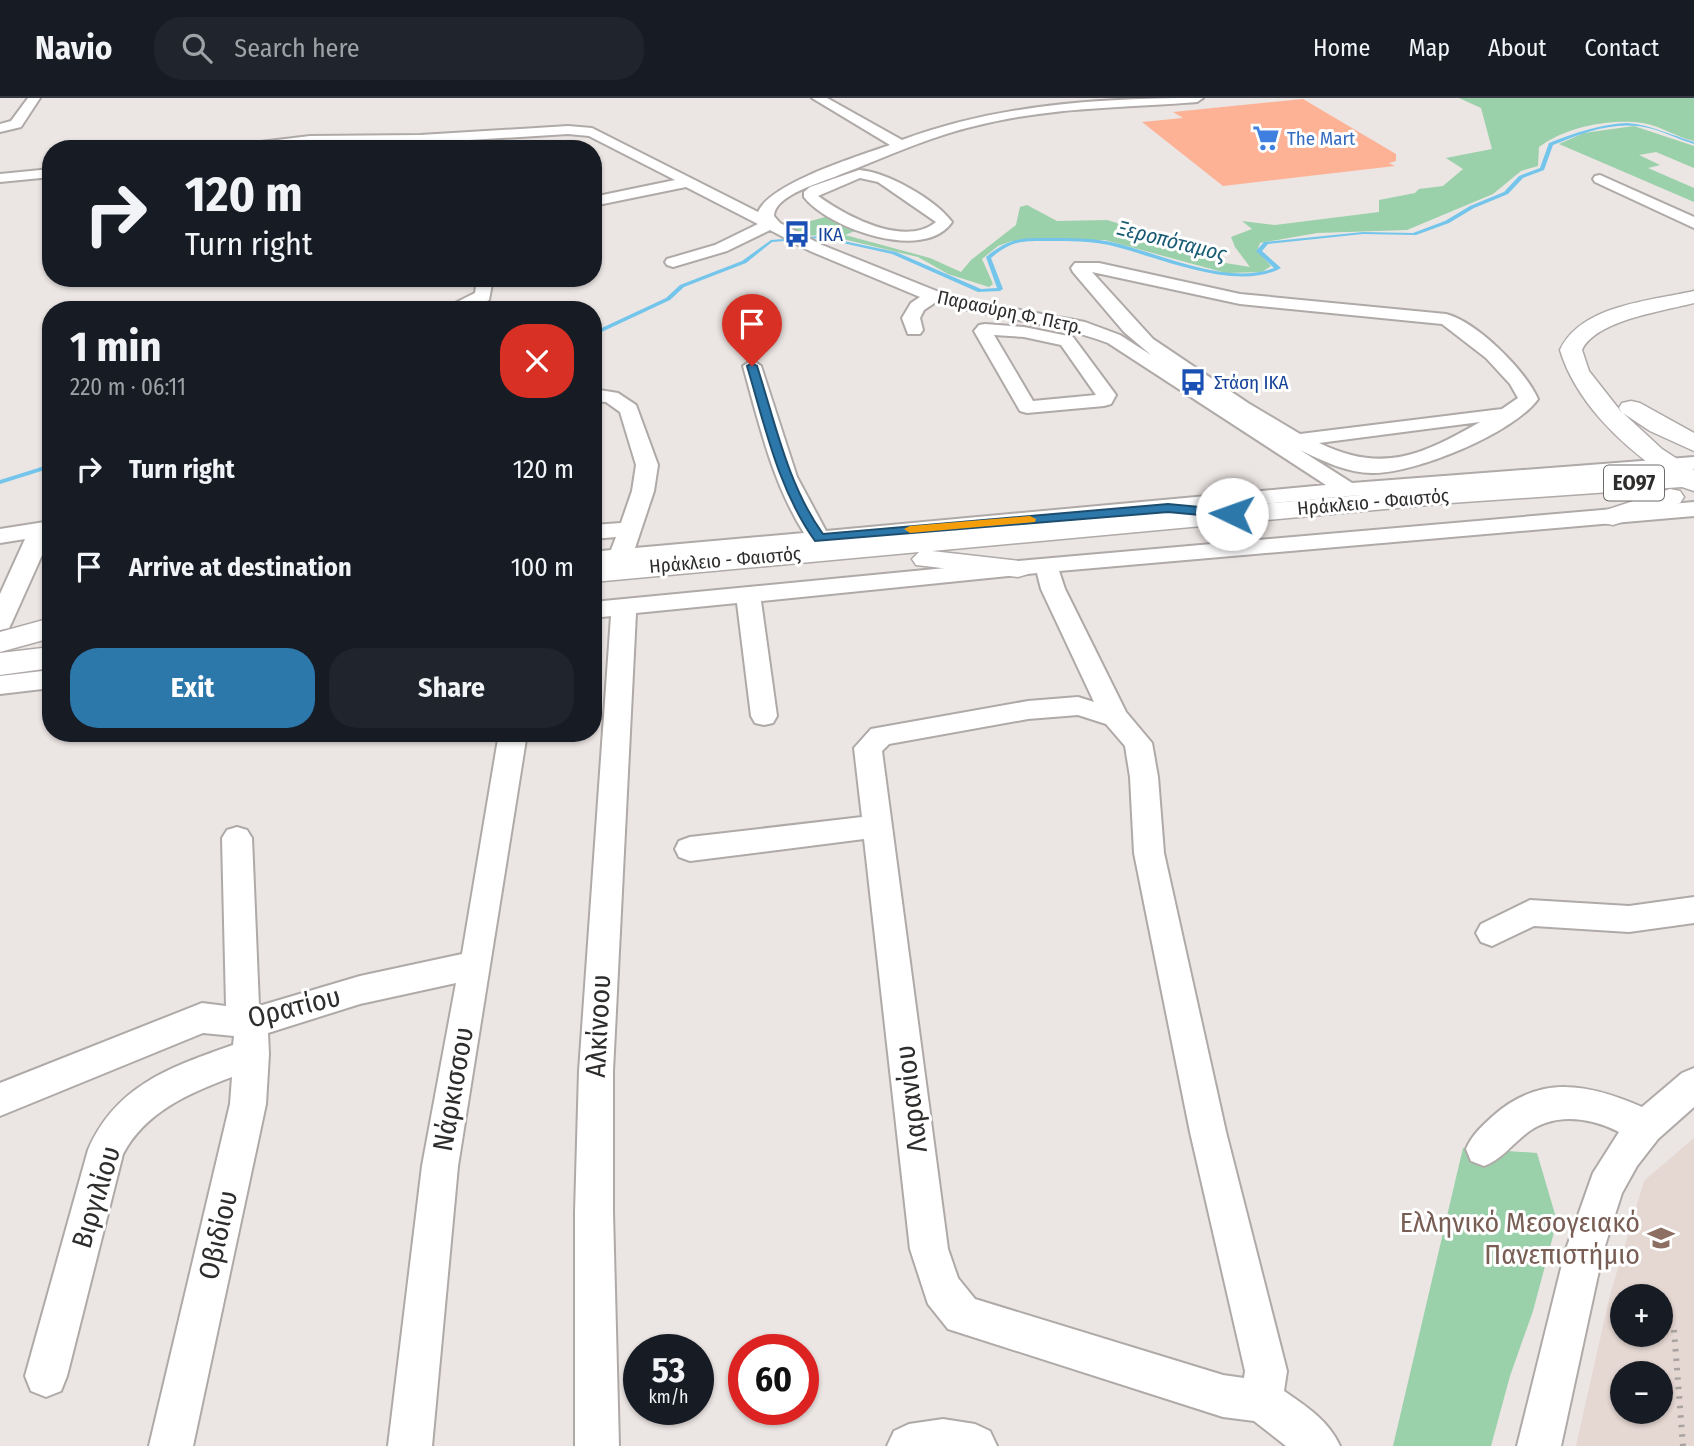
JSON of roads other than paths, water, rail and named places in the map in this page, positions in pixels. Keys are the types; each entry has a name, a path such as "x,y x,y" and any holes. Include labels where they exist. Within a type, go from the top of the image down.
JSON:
{"main road":[{"path":"1694,297 1625,312 1577,337 1572,343 1574,364 1594,396 1622,413 1659,426 1694,443"},
{"path":"1617,470 1622,454 1622,413"},
{"path":"1622,413 1688,480"},
{"path":"1582,488 1617,470 1688,480"},
{"path":"1614,517 1688,480"},
{"name":"Ηράκλειο - Φαιστός","path":"602,572 1450,495 1688,480"},
{"name":"Ηράκλειο - Φαιστός","path":"602,589 926,559 1688,480"},
{"path":"1168,508 1232,514"},
{"path":"926,559 1032,567"},
{"path":"0,643 42,628"},
{"path":"0,643 42,637"},
{"path":"3,681 42,662"}],"street":[{"path":"0,128 16,124 34,98"},
{"path":"818,98 902,146"},
{"path":"673,262 721,248 773,225 765,213 773,201 902,146 1002,115 1197,98"},
{"name":"Παρασύρη Φ. Πετρ.","path":"399,140 587,131 835,257 933,296 969,306 1079,326 1114,339 1139,342 1349,490"},
{"path":"0,178 42,174"},
{"path":"859,174 878,177 944,222 939,229 913,235 892,236 870,232 811,197 811,192 829,177 859,174"},
{"path":"1600,180 1694,223"},
{"path":"602,200 688,182"},
{"path":"1081,266 1240,299 1435,317 1453,321 1524,388 1528,399 1512,412 1455,444 1390,465 1358,467 1324,455 1297,440 1139,342 1079,268 1081,266"},
{"path":"473,301 483,296 485,287"},
{"path":"914,330 911,318 917,307 933,296"},
{"path":"991,329 1063,339 1082,358 1107,395 1104,400 1027,407 983,331 991,329"},
{"path":"1082,358 1139,342"},
{"path":"752,366 791,489 804,517 819,538"},
{"path":"602,396 611,397 629,409 647,465 643,491 620,557"},
{"path":"1297,440 1512,412"},
{"path":"602,558 1349,490 1617,470"},
{"path":"609,608 1032,567 1614,517"},
{"path":"602,531 631,528"},
{"path":"0,536 42,530"},
{"path":"0,622 42,537"},
{"path":"1032,567 1054,589 1115,717 1138,743 1144,777 1149,852 1208,1132 1266,1371 1261,1401"},
{"path":"748,594 764,716"},
{"name":"Αλκίνοου","path":"597,1446 594,1252 596,1072 607,852 609,608"},
{"path":"0,630 42,626"},
{"path":"3,681 42,679"},
{"name":"Λαρανίου","path":"1115,717 1078,706 1028,710 881,736 868,748 929,1249 942,1290 962,1315 1223,1396 1261,1401 1291,1421 1318,1446"},
{"name":"Νάρκισσου","path":"410,1446 440,1166 512,742"},
{"path":"690,849 877,826"},
{"name":"Οβιδίου","path":"171,1446 245,1118 249,1033 237,838"},
{"path":"1492,933 1530,913 1629,919 1694,909"},
{"name":"Ορατίου","path":"0,1100 202,1018 219,1018 249,1033 360,990 476,965"},
{"name":"Βιργιλίου","path":"46,1376 106,1150 122,1123 148,1101 249,1033"},
{"path":"1539,1446 1572,1300 1594,1221 1615,1169 1645,1127 1694,1084"},
{"path":"1484,1149 1519,1117 1532,1110 1564,1104 1598,1104 1645,1127"},
{"path":"909,1446 943,1441 975,1446"}],"waterway":[{"name":"Ξεροπόταμος","path":"602,330 668,299 682,286 744,262 771,241 820,237 894,253 980,291 1000,289 988,258 1007,244 1030,240 1107,243 1220,273 1263,274 1278,268 1259,251 1266,243 1363,233 1414,234 1447,222 1472,207 1506,193 1521,177 1542,169 1551,144 1588,130 1614,125 1640,125 1694,143"},
{"name":"Ξεροπόταμος","path":"0,482 42,469"}],"place":[{"name":"The Mart","path":"1266,138"},
{"name":"IKA","path":"797,234"},
{"name":"Στάση ΙΚΑ","path":"1193,382"},
{"name":"Ελληνικό Μεσογειακό Πανεπιστήμιο","path":"1661,1238"}]}
